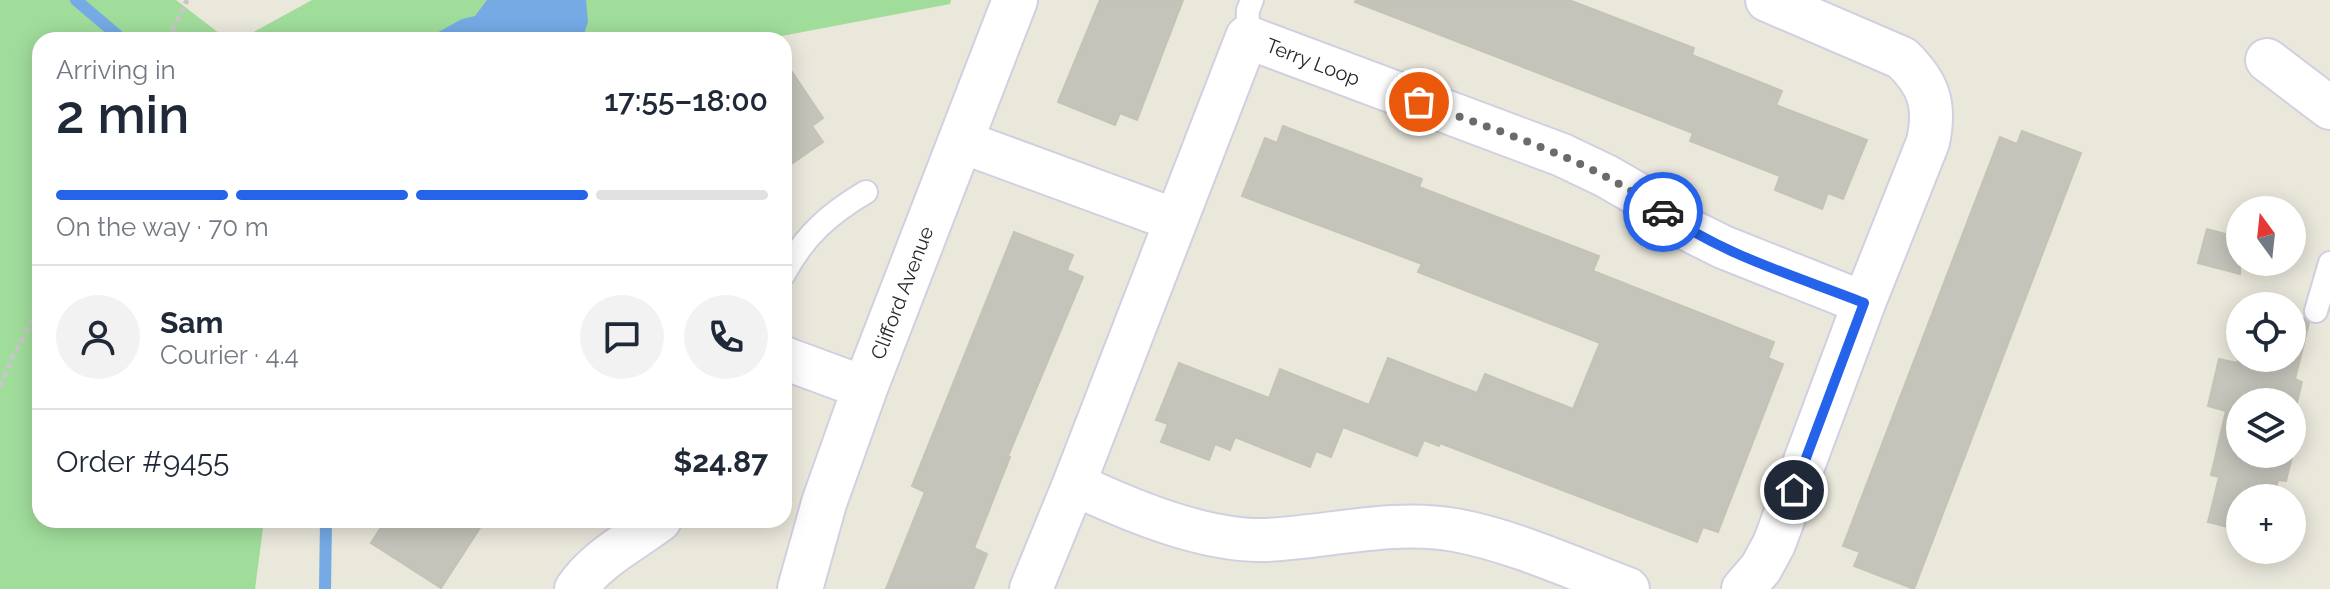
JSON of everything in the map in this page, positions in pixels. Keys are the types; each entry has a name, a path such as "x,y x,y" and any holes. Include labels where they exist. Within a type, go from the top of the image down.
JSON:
{"street":[{"name":"Clifford Avenue","path":"800,589 824,503 865,388 1015,0"},
{"path":"1743,589 1761,568 1774,544 1933,122 1932,105 1916,72 1902,58 1778,2"},
{"name":"Terry Loop","path":"1031,589 1175,220 1249,18 1606,176 1685,228 1723,247 1864,303"},
{"path":"2267,60 2330,108"},
{"path":"960,141 1175,220"},
{"path":"792,361 865,388"},
{"path":"1074,484 1112,502 1220,537 1264,540 1373,528 1454,530 1527,551 1628,589"},
{"path":"576,589 600,562 649,528"}],"lane":[{"path":"792,261 804,241 832,214 866,192"},
{"path":"2316,311 2330,263"}],"path":[{"path":"172,32 187,0"},
{"path":"0,387 32,322"}],"green space":[{"path":"0,0 176,0 218,32 32,32 32,528 263,528 255,589 0,589"},
{"path":"312,0 951,0 950,4 792,34 254,32"}],"water":[{"path":"487,0 586,0 588,22 585,32 438,32 462,19 475,16"}],"building":[{"path":"1100,0 1183,0 1137,120 1120,113 1115,125 1058,102"},
{"path":"1356,0 1569,0 1694,48 1692,55 1782,91 1776,105 1867,140 1843,199 1828,193 1822,209 1775,190 1780,176 1690,141 1693,133"},
{"path":"792,72 823,118 812,126 823,142 792,163"},
{"path":"1283,126 1422,179 1419,187 1599,256 1593,271 1774,342 1768,358 1783,364 1718,532 1703,527 1697,542 1440,443 1439,446 1424,440 1417,456 1343,427 1331,457 1316,451 1310,467 1235,437 1230,450 1215,444 1209,460 1161,442 1168,424 1156,420 1179,363 1269,398 1280,369 1369,405 1388,358 1477,393 1485,374 1573,409 1600,343 1418,272 1422,264 1242,196 1265,138 1277,143"},
{"path":"2022,131 2081,153 1914,589 1854,566 1860,552 1843,546 2000,137 2017,144"},
{"path":"2207,229 2226,234 2226,270 2198,263"},
{"path":"1014,232 1073,255 1067,270 1083,277 1008,456 974,548 987,554 973,589 886,589 925,492 912,486"},
{"path":"2219,359 2226,361 2226,372 2297,372 2295,379 2302,382 2300,388 2226,388 2226,411 2208,406"},
{"path":"2226,411 2226,468 2289,468 2286,481 2278,480 2277,484 2226,484 2226,526 2208,522 2219,477 2211,475"},
{"path":"381,528 480,528 441,588 371,543"}],"waterway":[{"path":"76,0 114,32"},
{"path":"325,589 326,528"}],"way so far":[{"path":"1419,102 1562,155 1606,176 1663,212"}],"route":[{"path":"1663,212 1685,228 1723,247 1864,303 1794,490"}]}
